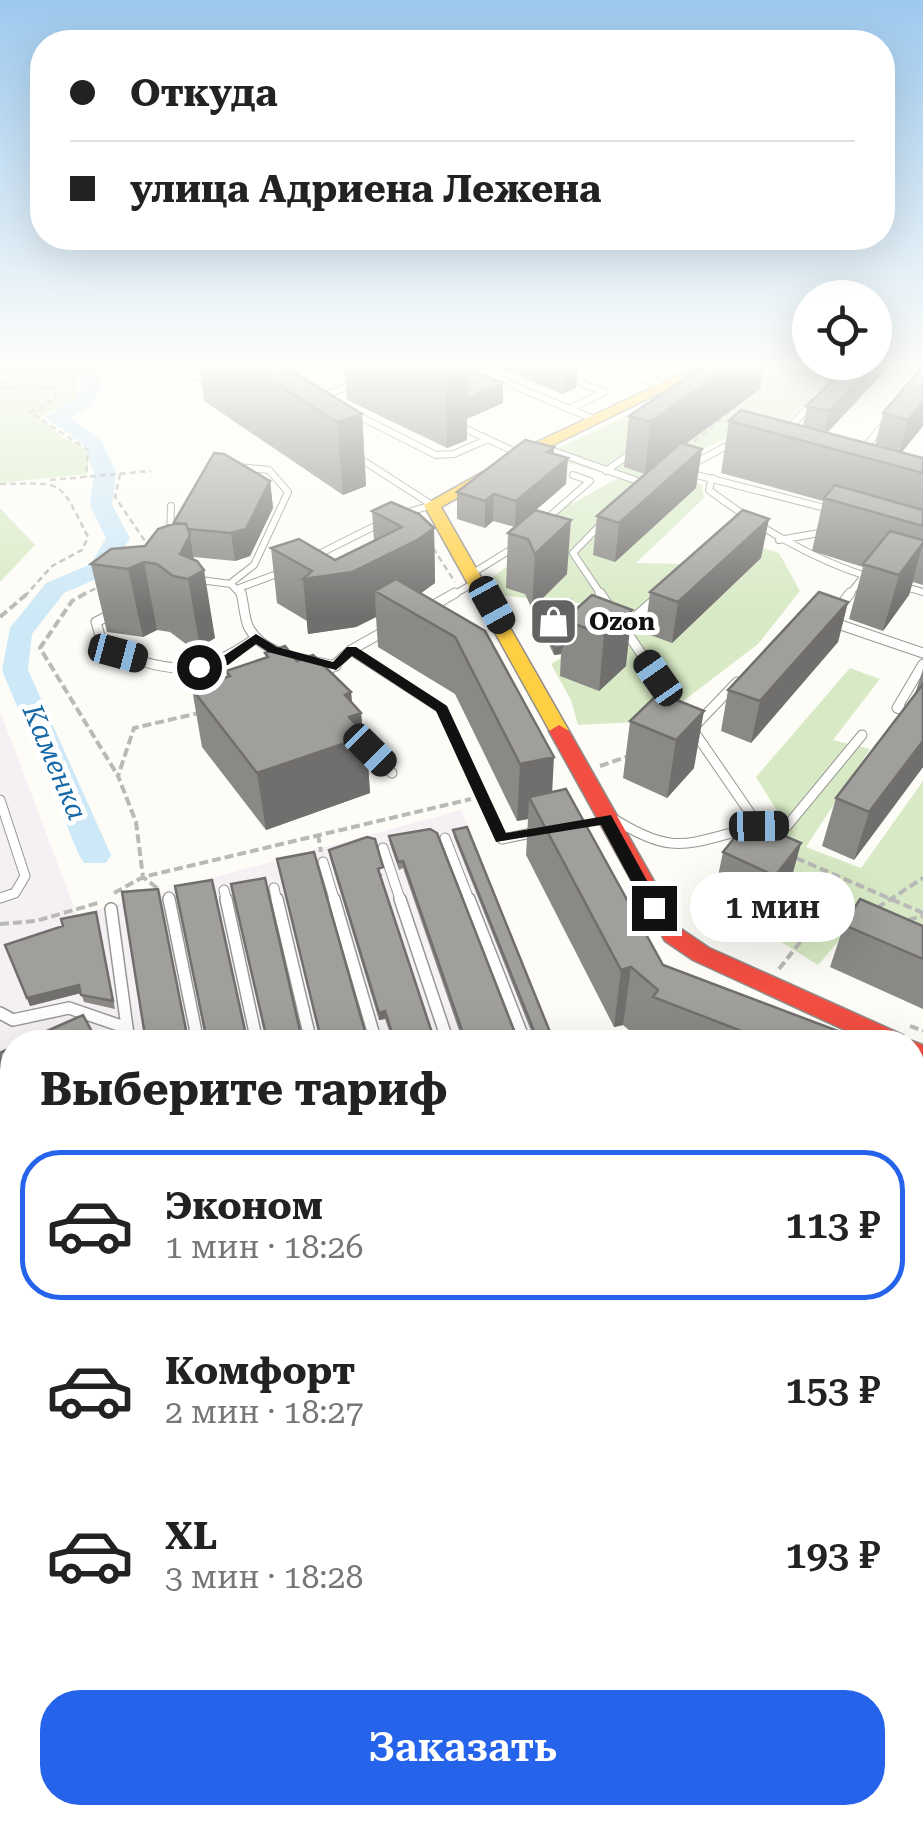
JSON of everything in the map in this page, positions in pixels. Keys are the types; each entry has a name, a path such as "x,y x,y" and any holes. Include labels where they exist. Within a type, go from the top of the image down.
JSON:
{"street":[{"path":"541,446 432,504 599,818 673,935 701,954 891,1030"}],"lane":[{"path":"420,446 436,454 454,454 472,446"},
{"path":"514,446 643,483"},
{"path":"729,446 679,470 838,511"},
{"path":"858,454 865,446"},
{"path":"606,471 639,448"},
{"path":"840,449 875,458"},
{"path":"349,452 432,504"},
{"path":"225,466 269,470 288,492 254,565 236,585"},
{"path":"538,526 590,481 574,476"},
{"path":"632,494 643,483 661,476"},
{"path":"712,478 709,490 810,559 879,580"},
{"path":"310,558 408,510 432,504"},
{"path":"170,541 171,506"},
{"path":"610,516 573,553 759,826"},
{"path":"779,540 832,530"},
{"path":"415,615 499,560 525,538"},
{"path":"177,584 189,579 236,585 293,566"},
{"path":"179,568 189,579"},
{"path":"864,576 829,621 923,653"},
{"path":"894,584 923,592"},
{"path":"236,585 256,638 272,650 336,666"},
{"path":"623,628 666,590"},
{"path":"130,605 96,622 103,646 155,663 199,667 224,662 256,638"},
{"path":"320,676 351,650 399,624"},
{"path":"351,650 442,709 502,839 554,829"},
{"path":"923,664 897,708 923,717"},
{"path":"693,728 743,675"},
{"path":"354,735 392,772"},
{"path":"599,818 670,847 759,826 787,826 862,735"},
{"path":"0,800 25,876 15,893 0,898"},
{"path":"446,838 521,1030"},
{"path":"383,848 444,1030"},
{"path":"323,862 372,1030"},
{"path":"274,888 308,1030"},
{"path":"224,890 254,1030"},
{"path":"169,897 196,1030"},
{"path":"0,1013 14,1020 70,1008 127,1028 105,906"}],"path":[{"path":"82,446 88,450 86,477"},
{"path":"688,466 676,456 689,446"},
{"path":"0,484 151,471"},
{"path":"120,474 116,497 151,551"},
{"path":"0,616 38,585 52,566 82,550 88,538 64,488 45,480"},
{"path":"429,542 456,584 473,578"},
{"path":"112,579 72,601 40,648 118,776 136,822 144,877 169,897"},
{"path":"118,776 120,756 134,728 192,716 209,708"},
{"path":"596,768 636,753"},
{"path":"113,894 144,877 483,796"},
{"path":"759,826 782,852 892,896 923,915"},
{"path":"871,912 923,878"},
{"path":"0,924 36,921 105,906"},
{"path":"896,924 923,915"},
{"path":"764,962 779,968 819,918 861,921"}],"shaded area":[{"path":"0,711 77,915 461,810 551,1030 0,1030"}],"green space":[{"path":"0,446 80,446 88,450 88,474 0,483"},
{"path":"562,446 709,446 695,452 690,480 702,485 704,498 636,563 684,564 746,543 779,553 800,591 758,644 657,721 578,725 571,700 551,664 581,646 587,604 505,596 494,592 491,578 516,560 564,508 620,477 541,456"},
{"path":"0,508 35,545 0,582"},
{"path":"850,668 880,679 833,740 870,749 806,847 861,868 923,781 923,970 843,936 818,965 773,937 797,902 738,872 779,814 756,777"}],"building":[{"path":"517,446 551,446 554,447 547,452 568,458 516,501 494,494 485,501 457,492"},
{"path":"677,446 702,449 619,523 597,516"},
{"path":"823,446 878,446 923,458 923,473"},
{"path":"214,453 224,454 270,481 246,529 231,533 173,524"},
{"path":"835,485 923,510 923,526 824,498"},
{"path":"391,502 419,514 434,528 352,572 303,579 312,571 271,548 299,539 335,560 402,527 372,511"},
{"path":"535,510 571,520 535,554 528,539 508,533"},
{"path":"743,510 769,519 678,602 650,592"},
{"path":"186,524 190,535 180,554 197,561 204,570 188,579 173,576 157,564 144,562 128,569 91,564 111,549 145,546 158,529"},
{"path":"890,531 923,540 899,575 863,564"},
{"path":"396,579 485,631 554,757 520,764 455,637 375,591"},
{"path":"819,592 848,602 760,701 728,690"},
{"path":"592,595 632,610 604,635 564,620"},
{"path":"571,600 573,612 564,620 562,647 554,648 534,605"},
{"path":"285,646 297,661 313,655 351,692 345,695 361,713 349,717 366,736 257,773 192,689 230,676 226,671 268,657 265,653"},
{"path":"923,684 923,741 869,812 836,798"},
{"path":"659,693 704,711 676,740 630,721"},
{"path":"566,789 663,965 835,1030 739,1030 653,997 658,990 631,967 621,970 529,797"},
{"path":"749,820 801,843 775,876 723,852"},
{"path":"467,827 549,1030 534,1030 453,830"},
{"path":"430,829 437,833 514,1030 462,1030 403,861 398,862 389,836"},
{"path":"367,837 375,839 383,867 378,869 431,1030 391,1030 385,1011 379,1013 329,850"},
{"path":"314,852 365,1030 319,1030 277,859"},
{"path":"265,878 300,1030 265,1030 231,884"},
{"path":"212,880 245,1030 205,1030 175,886"},
{"path":"158,889 186,1030 144,1030 122,892"},
{"path":"860,899 923,926 923,959 844,925"},
{"path":"96,912 113,1001 81,995 79,985 27,998 5,945 63,926 61,919"},
{"path":"83,1015 91,1030 49,1030"}],"waterway":[{"name":"Каменка","path":"94,446 105,472 101,505 118,538 100,569 55,588 19,633 15,670 95,855"}],"traffic: slow":[{"path":"540,446 432,505 559,731"}],"traffic: jam":[{"path":"559,731 673,935 701,954 868,1030"}],"place":[{"name":"Ozon","path":"554,621"}],"route":[{"path":"199,667 224,662 256,638 272,650 336,666 351,650 442,709 502,839 606,819 654,908"}]}
